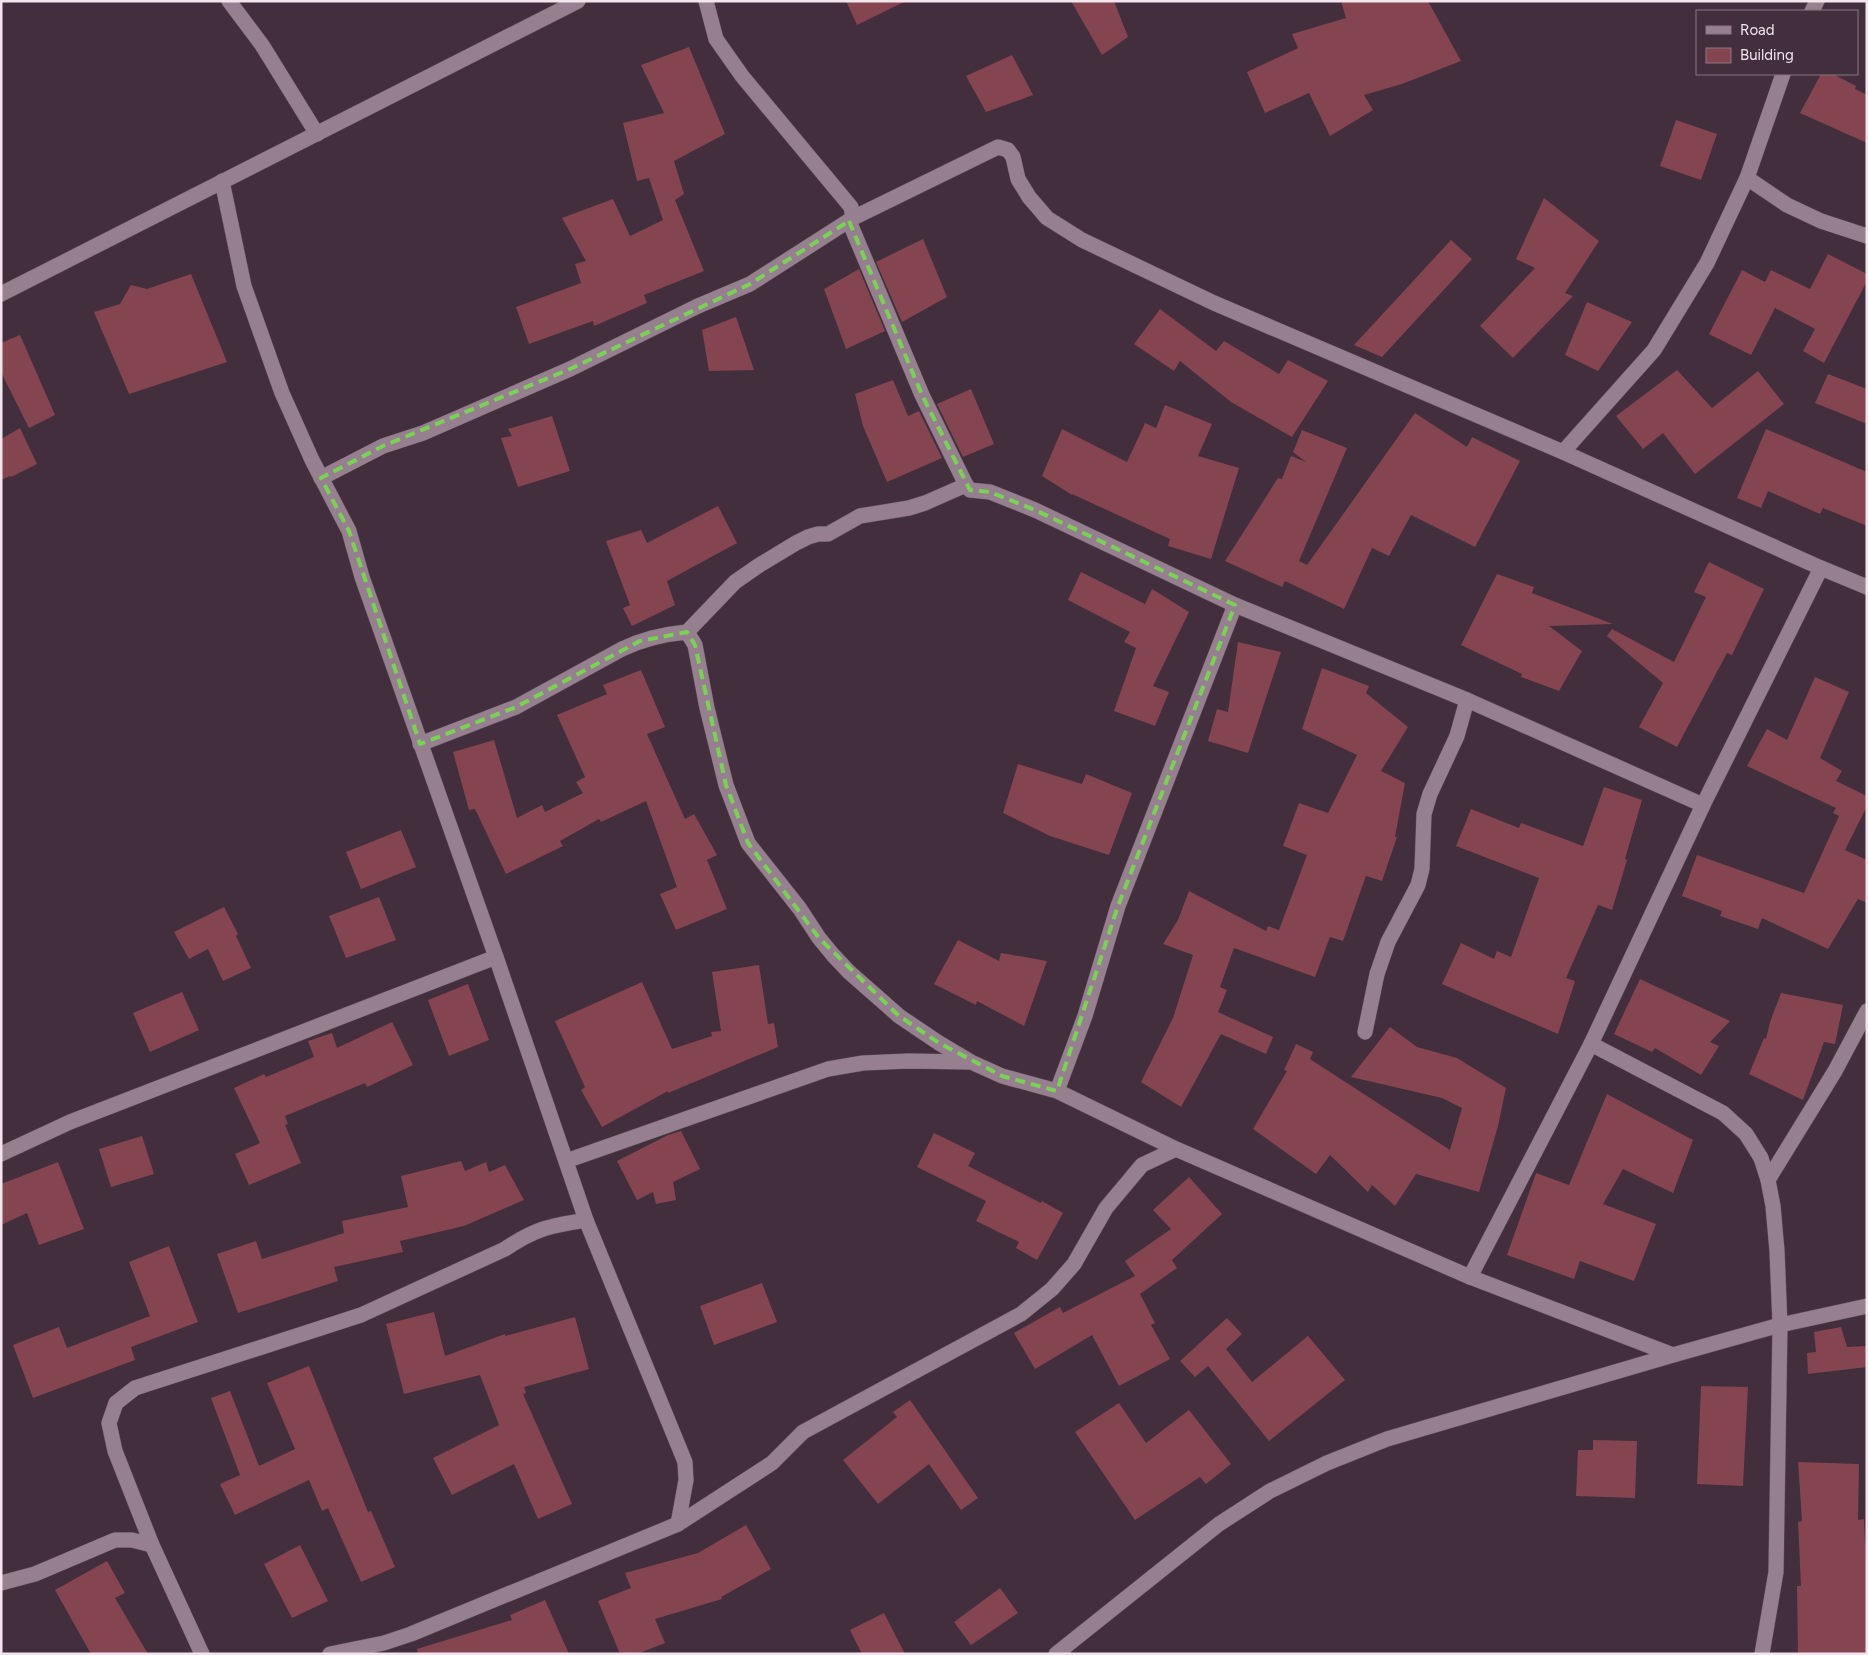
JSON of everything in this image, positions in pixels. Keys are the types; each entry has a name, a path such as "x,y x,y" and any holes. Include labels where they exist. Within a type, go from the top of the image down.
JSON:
{"street":[{"path":"230,1 262,45 317,134"},
{"path":"1,294 317,134 553,6 578,1"},
{"path":"706,1 716,39 760,98 851,207 851,220 922,394 970,490 990,492 1035,510 1235,605 1467,700 1703,806"},
{"path":"1563,452 1654,350 1707,263 1747,178 1783,75"},
{"path":"321,478 383,446 423,433 570,369 698,306 750,284 851,220 998,147 1008,150 1013,157 1018,178 1029,197 1047,218 1082,240 1214,303 1563,452 1867,587"},
{"path":"1747,178 1787,205 1821,221 1867,236"},
{"path":"222,182 244,286 282,393 321,478 349,531 362,577 496,957 586,1220 685,1462 686,1480 678,1524"},
{"path":"420,744 516,707 640,641 670,633 687,632 735,582 758,566 808,537 828,534 860,516 909,508 925,503 966,485"},
{"path":"1470,1277 1590,1044 1703,806 1821,568"},
{"path":"1057,1091 1085,1016 1118,906 1235,605"},
{"path":"687,632 695,645 707,708 726,785 748,843 800,909 819,938 849,972 899,1016 938,1043 971,1062 1002,1076 1057,1091 1176,1149 1470,1277 1673,1355"},
{"path":"1365,1032 1376,974 1388,942 1418,885 1422,868 1424,814 1430,794 1457,736 1467,700"},
{"path":"1,1154 70,1122 496,957"},
{"path":"1768,1180 1836,1072 1867,1011"},
{"path":"1590,1044 1723,1114 1746,1134 1761,1158 1768,1180 1773,1206 1777,1251 1780,1325 1776,1572 1762,1654"},
{"path":"566,1161 828,1069 863,1063 908,1060 971,1062"},
{"path":"330,1654 384,1643 411,1634 678,1524 772,1463 803,1432 1021,1314 1052,1289 1074,1264 1106,1208 1142,1165 1176,1149"},
{"path":"202,1654 152,1545 115,1451 109,1423 116,1404 135,1388 361,1315 505,1249 526,1235 550,1226 586,1220"},
{"path":"1056,1654 1219,1524 1270,1491 1327,1463 1387,1439 1673,1355 1780,1325 1867,1306"},
{"path":"1,1583 35,1574 115,1540 132,1540 152,1545"}],"highlighted area":[{"path":"849,221 922,395 970,490 990,492 1035,510 1235,605 1118,906 1057,1091 1002,1076 939,1043 899,1016 819,938 748,843 726,785 695,645 687,632 640,641 516,707 420,744 349,531 321,478 383,446 570,369 750,284"}],"building":[{"path":"846,1 906,1 857,25"},
{"path":"1071,1 1114,1 1128,37 1102,55"},
{"path":"1341,1 1428,1 1461,61 1402,84 1364,95 1373,110 1330,136 1309,93 1265,113 1247,72 1298,48 1292,34 1346,18"},
{"path":"689,47 725,134 674,161 684,194 675,200 704,271 644,295 647,303 594,326 593,321 529,344 516,307 581,283 575,264 586,261 562,218 613,199 630,236 663,220 649,178 637,181 623,123 664,113 641,65"},
{"path":"1012,55 1033,95 986,112 966,76"},
{"path":"1820,75 1835,75 1856,86 1855,89 1867,95 1867,143 1800,113"},
{"path":"1676,120 1717,134 1701,180 1660,166"},
{"path":"1544,198 1599,241 1565,293 1573,296 1513,358 1480,326 1535,268 1516,259"},
{"path":"923,239 947,297 902,322 876,262"},
{"path":"1451,240 1472,259 1382,357 1354,345"},
{"path":"1828,254 1867,274 1867,281 1824,363 1803,351 1815,329 1775,308 1751,355 1709,334 1742,270 1765,282 1771,270 1810,289"},
{"path":"859,269 885,331 846,349 824,289"},
{"path":"191,274 227,362 129,394 94,312 120,304 131,285 147,289"},
{"path":"1587,302 1632,322 1598,371 1565,355"},
{"path":"1160,309 1216,351 1224,341 1279,374 1288,360 1328,381 1292,437 1231,402 1180,361 1174,371 1134,344"},
{"path":"736,317 754,370 709,371 702,330"},
{"path":"20,335 55,415 29,428 1,372 1,343"},
{"path":"1677,370 1712,408 1758,371 1784,404 1695,474 1663,433 1643,449 1616,416"},
{"path":"1828,374 1867,389 1867,424 1815,403"},
{"path":"893,380 908,416 919,411 942,458 887,482 863,426 855,394"},
{"path":"971,389 994,444 963,457 937,404"},
{"path":"1165,405 1212,424 1198,456 1239,468 1211,559 1168,546 1170,539 1072,495 1042,476 1062,429 1127,462 1145,423 1156,428"},
{"path":"1415,413 1467,447 1472,437 1520,461 1475,547 1411,515 1389,556 1372,548 1344,609 1285,581 1282,587 1225,561 1278,478 1282,479 1291,456 1306,462 1293,452 1302,430 1347,448 1299,561 1307,565"},
{"path":"552,416 570,471 518,487 501,438 512,436 508,429"},
{"path":"20,428 37,464 1,480 1,439"},
{"path":"1766,429 1867,472 1867,526 1823,508 1820,514 1768,491 1761,508 1737,498"},
{"path":"718,506 737,543 667,581 675,605 632,626 623,608 630,605 606,541 641,530 647,543"},
{"path":"1709,562 1764,589 1732,655 1727,653 1677,747 1639,727 1663,683 1607,636 1612,629 1674,662 1706,597 1694,592"},
{"path":"1081,572 1145,604 1152,589 1189,612 1153,686 1169,692 1155,726 1114,711 1136,648 1124,642 1130,632 1068,600"},
{"path":"1497,574 1534,587 1532,593 1613,624 1549,626 1582,651 1559,691 1521,677 1522,674 1461,645"},
{"path":"1238,642 1281,652 1248,753 1208,741 1217,709 1228,712"},
{"path":"1322,668 1369,686 1366,693 1408,727 1381,771 1405,783 1395,837 1397,837 1382,881 1366,876 1343,941 1330,937 1315,977 1234,948 1220,987 1227,990 1218,1012 1273,1037 1266,1054 1221,1034 1181,1107 1141,1082 1173,1018 1193,955 1163,944 1178,920 1189,891 1266,931 1268,926 1279,930 1307,855 1283,846 1299,803 1328,813 1357,755 1302,729"},
{"path":"641,670 665,727 647,734 685,819 694,814 717,855 707,860 727,909 676,930 660,894 677,887 646,801 601,822 599,819 560,841 563,846 506,874 475,809 469,810 453,752 494,740 517,818 542,805 545,812 583,793 576,782 585,777 557,715 607,694 603,685"},
{"path":"1815,677 1849,692 1820,758 1842,771 1836,781 1867,796 1867,806 1845,850 1867,860 1867,903 1858,899 1828,949 1762,918 1758,929 1720,916 1722,911 1682,896 1697,855 1804,893 1839,816 1833,813 1836,808 1747,766 1767,729 1787,740"},
{"path":"1018,764 1082,784 1086,774 1132,793 1109,855 1050,836 1003,813"},
{"path":"1604,787 1642,800 1612,910 1598,905 1566,978 1575,981 1558,1034 1442,984 1461,943 1494,959 1497,951 1511,957 1539,878 1456,846 1471,809 1519,828 1521,823 1583,846"},
{"path":"401,830 416,867 361,889 346,852"},
{"path":"379,897 396,940 346,958 329,916"},
{"path":"224,907 238,934 236,936 251,968 223,981 208,949 189,959 174,932"},
{"path":"958,940 999,961 1001,953 1047,961 1024,1026 977,1001 976,1005 934,984"},
{"path":"759,965 768,1024 774,1023 778,1047 668,1093 668,1091 602,1127 581,1090 585,1087 555,1021 642,982 672,1049 712,1036 711,1032 721,1031 712,972"},
{"path":"1640,979 1730,1021 1710,1042 1719,1046 1701,1075 1655,1048 1652,1052 1614,1034"},
{"path":"468,984 489,1040 449,1056 428,1000"},
{"path":"182,992 199,1030 150,1052 133,1013"},
{"path":"1781,993 1843,1005 1835,1044 1824,1042 1803,1100 1749,1074 1764,1038 1766,1039"},
{"path":"392,1022 413,1065 367,1087 365,1083 285,1116 288,1124 285,1125 301,1163 249,1185 235,1154 260,1143 234,1088 264,1074 266,1077 314,1057 308,1041 332,1033 337,1048"},
{"path":"1390,1027 1417,1047 1457,1058 1506,1088 1498,1126 1479,1192 1416,1174 1395,1206 1372,1185 1368,1192 1330,1155 1316,1174 1253,1129 1287,1071 1284,1070 1296,1044 1313,1052 1310,1059 1450,1150 1462,1108 1442,1098 1351,1077"},
{"path":"1607,1094 1693,1140 1673,1193 1623,1169 1603,1204 1656,1224 1634,1281 1580,1261 1574,1279 1507,1255 1536,1173 1569,1185"},
{"path":"681,1131 700,1169 673,1182 676,1200 656,1204 653,1192 637,1200 617,1161 668,1135"},
{"path":"934,1133 975,1153 968,1166 1063,1213 1037,1260 1016,1248 1019,1242 976,1221 986,1201 917,1167"},
{"path":"142,1136 154,1174 111,1187 99,1149"},
{"path":"461,1161 465,1171 486,1162 489,1172 505,1165 524,1200 464,1226 400,1241 403,1252 334,1267 338,1281 238,1313 217,1254 256,1241 262,1259 344,1233 342,1221 408,1207 401,1176"},
{"path":"58,1162 84,1229 39,1245 27,1213 1,1225 1,1184"},
{"path":"1189,1177 1222,1214 1172,1260 1177,1268 1140,1294 1155,1323 1151,1325 1170,1359 1119,1386 1092,1335 1035,1369 1014,1333 1060,1307 1063,1313 1135,1276 1125,1261 1171,1229 1153,1210"},
{"path":"169,1246 198,1322 131,1347 135,1360 33,1398 13,1345 59,1327 67,1348 150,1316 129,1262"},
{"path":"762,1283 777,1322 714,1345 700,1306"},
{"path":"434,1312 445,1356 505,1334 505,1336 575,1317 589,1369 524,1387 526,1393 523,1394 572,1504 538,1519 514,1464 452,1495 433,1458 499,1425 480,1375 404,1394 386,1324"},
{"path":"1227,1318 1242,1334 1226,1349 1252,1382 1308,1336 1345,1380 1269,1441 1208,1366 1195,1377 1180,1361"},
{"path":"1841,1327 1847,1347 1867,1346 1867,1367 1808,1374 1807,1353 1816,1352 1814,1332"},
{"path":"309,1366 368,1512 371,1511 395,1567 361,1582 328,1508 322,1511 309,1480 235,1515 220,1484 240,1475 211,1398 230,1391 259,1466 295,1449 267,1383"},
{"path":"1701,1386 1748,1387 1743,1486 1697,1484"},
{"path":"910,1400 978,1498 961,1510 929,1464 878,1504 843,1460 897,1417 893,1412"},
{"path":"1119,1403 1146,1443 1189,1410 1231,1464 1206,1484 1200,1477 1135,1520 1075,1432"},
{"path":"1593,1440 1637,1441 1635,1498 1576,1496 1578,1450 1593,1450"},
{"path":"1798,1462 1859,1464 1858,1520 1864,1519 1867,1585 1867,1654 1798,1654 1797,1586 1801,1586 1798,1522 1802,1521"},
{"path":"746,1525 771,1569 721,1597 722,1599 655,1619 665,1643 637,1654 620,1654 598,1601 631,1588 625,1573 698,1553"},
{"path":"300,1545 328,1601 292,1618 264,1564"},
{"path":"107,1561 125,1593 115,1598 148,1654 91,1654 55,1590"},
{"path":"1000,1588 1018,1613 971,1645 954,1622"},
{"path":"545,1600 569,1654 418,1654 417,1649 512,1620 510,1615"},
{"path":"884,1613 905,1654 862,1654 850,1630"}]}
